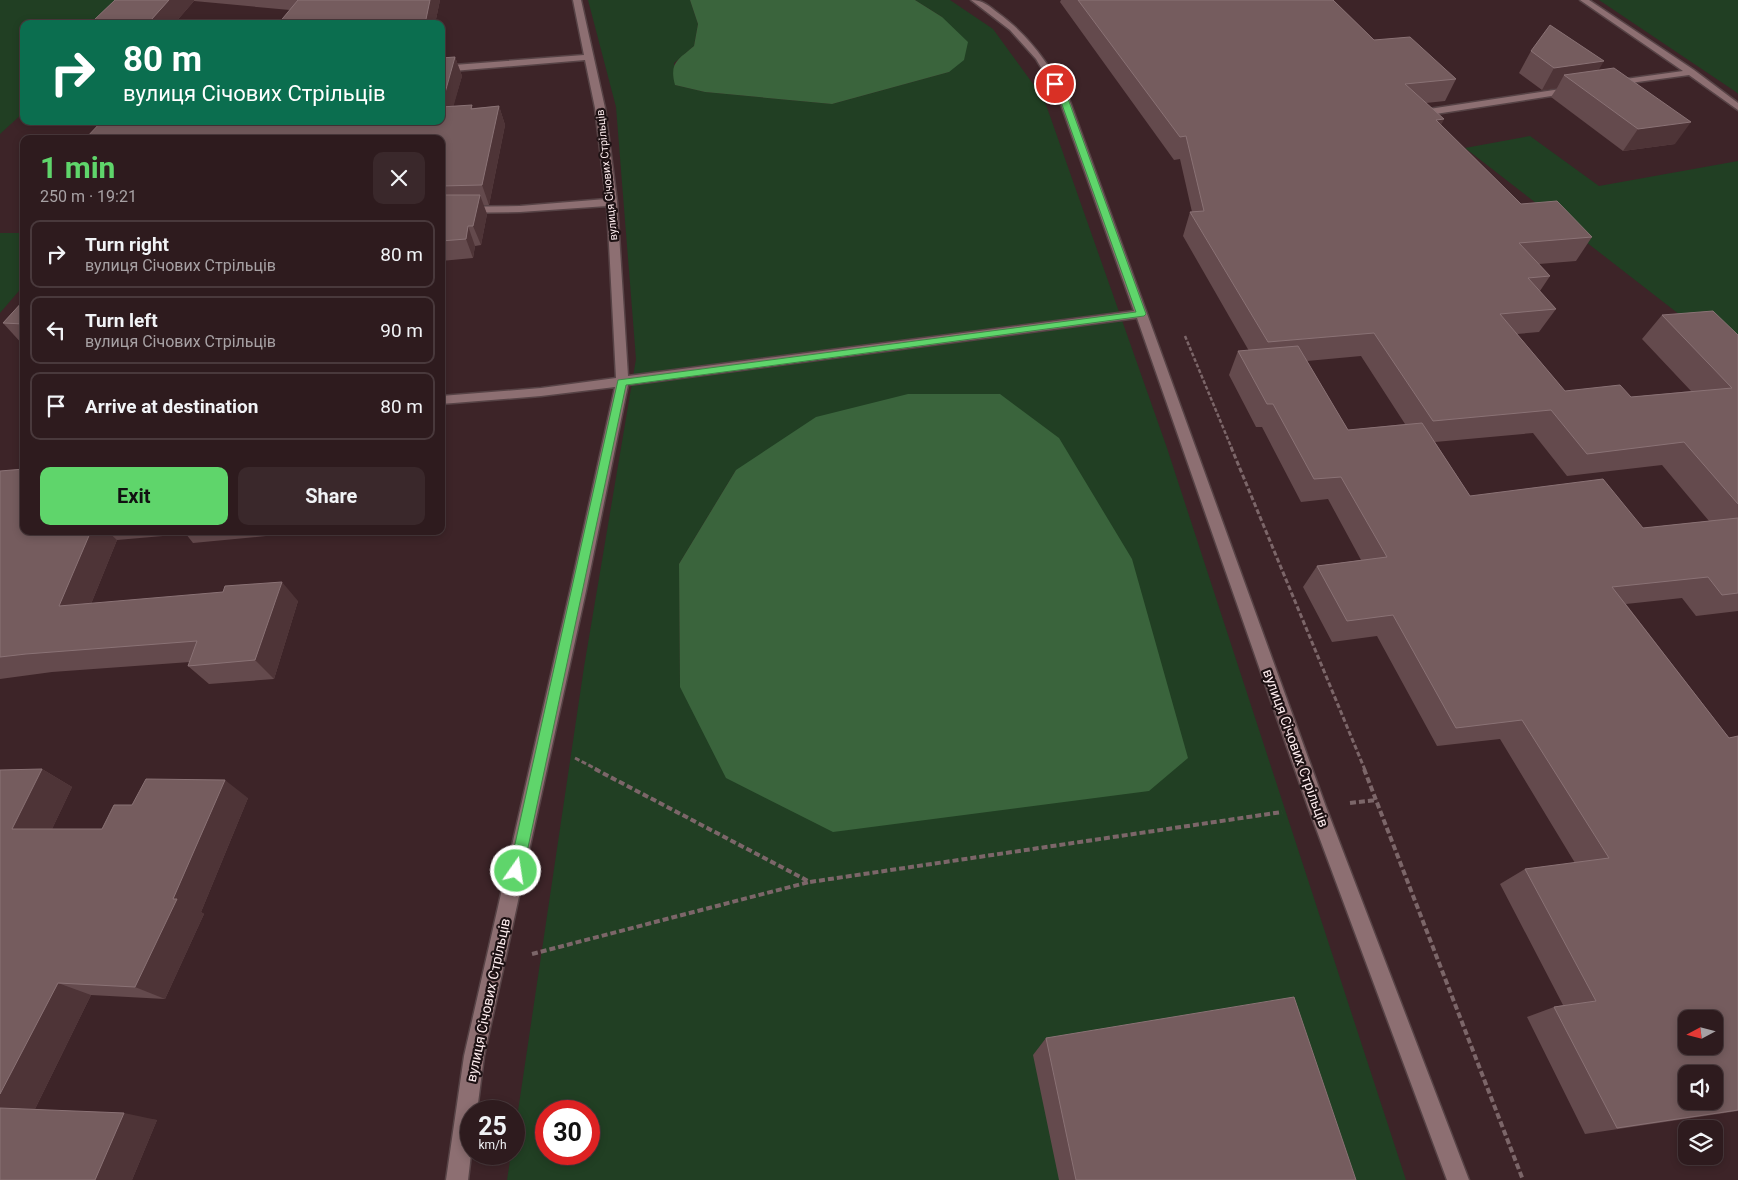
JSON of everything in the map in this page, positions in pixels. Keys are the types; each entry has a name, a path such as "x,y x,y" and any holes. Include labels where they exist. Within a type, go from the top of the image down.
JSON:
{"street":[{"name":"вулиця Січових Стрільців","path":"458,1180 474,1056 622,382 612,202 600,108 577,0"},
{"name":"вулиця Січових Стрільців","path":"975,0 1013,28 1040,58 1063,96 1317,807 1458,1180"},
{"path":"1584,0 1691,72 1738,107"},
{"path":"445,69 590,57"},
{"path":"1604,85 1691,72"},
{"path":"1429,112 1584,88"},
{"path":"445,210 520,208 612,202"},
{"path":"445,400 541,392 1141,314"}],"path":[{"path":"1184,332 1377,800 1523,1180"},
{"path":"544,742 810,882"},
{"path":"495,964 810,882 1317,807 1377,800"}],"shaded area":[{"path":"0,0 123,0 98,20 20,20 20,116 0,134"},
{"path":"588,0 690,0 698,24 694,46 674,63 675,85 705,92 832,104 949,72 942,17 915,0 950,0 993,29 1044,99 1167,448 1406,1180 507,1180 509,1165 525,1165 525,1100 520,1100 584,667 636,359 616,107","holes":["736,470 680,687 679,564"]},
{"path":"690,0 915,0 942,17 968,42 964,60 949,72 832,104 705,92 675,85 673,77 676,62 694,46 698,24"},
{"path":"1599,0 1738,0 1738,94 1736,92"},
{"path":"1530,136 1599,186 1738,161 1738,360 1465,148"},
{"path":"0,233 20,233 20,290 0,313"},
{"path":"908,394 1000,394 1059,438 1132,559 1188,758 1149,791 833,832 726,778 680,687 679,564 736,470 816,417"}],"building":[{"path":"115,0 169,0 151,20 94,20"},
{"path":"298,0 430,0 426,20 281,20"},
{"path":"1078,0 1333,0 1374,40 1410,37 1456,79 1405,84 1444,119 1436,120 1521,204 1557,201 1592,237 1519,243 1550,276 1528,278 1556,309 1500,314 1565,391 1620,385 1631,397 1732,388 1662,315 1713,311 1738,335 1738,504 1684,442 1587,454 1551,410 1433,421 1374,333 1268,342 1190,212 1204,211 1186,136 1180,137"},
{"path":"1550,25 1604,61 1554,68 1531,51"},
{"path":"455,57 445,93 445,58"},
{"path":"1614,68 1691,122 1638,129 1564,75"},
{"path":"472,105 471,109 499,106 482,185 445,186 445,135 89,135 98,125 445,125 445,107"},
{"path":"445,195 480,195 473,226 468,226 466,239 445,241"},
{"path":"20,304 20,324 3,323"},
{"path":"1298,346 1348,430 1422,423 1470,496 1603,479 1643,528 1738,518 1738,593 1722,595 1708,577 1612,587 1729,738 1738,736 1738,1110 1617,1128 1554,1007 1596,1001 1525,869 1609,858 1522,720 1456,728 1393,615 1347,621 1317,566 1387,557 1341,477 1314,479 1273,404 1267,404 1238,351"},
{"path":"20,469 20,535 89,535 59,606 223,592 225,586 282,582 255,660 188,666 197,641 0,657 0,471"},
{"path":"42,769 12,829 102,829 114,805 132,805 146,779 225,780 173,899 177,899 135,987 58,983 0,1094 0,770"},
{"path":"1294,997 1356,1180 1076,1180 1046,1038"},
{"path":"0,1108 124,1113 95,1180 0,1180"}],"route":[{"path":"516,871 622,382 1141,314 1063,96 1055,84"}]}
